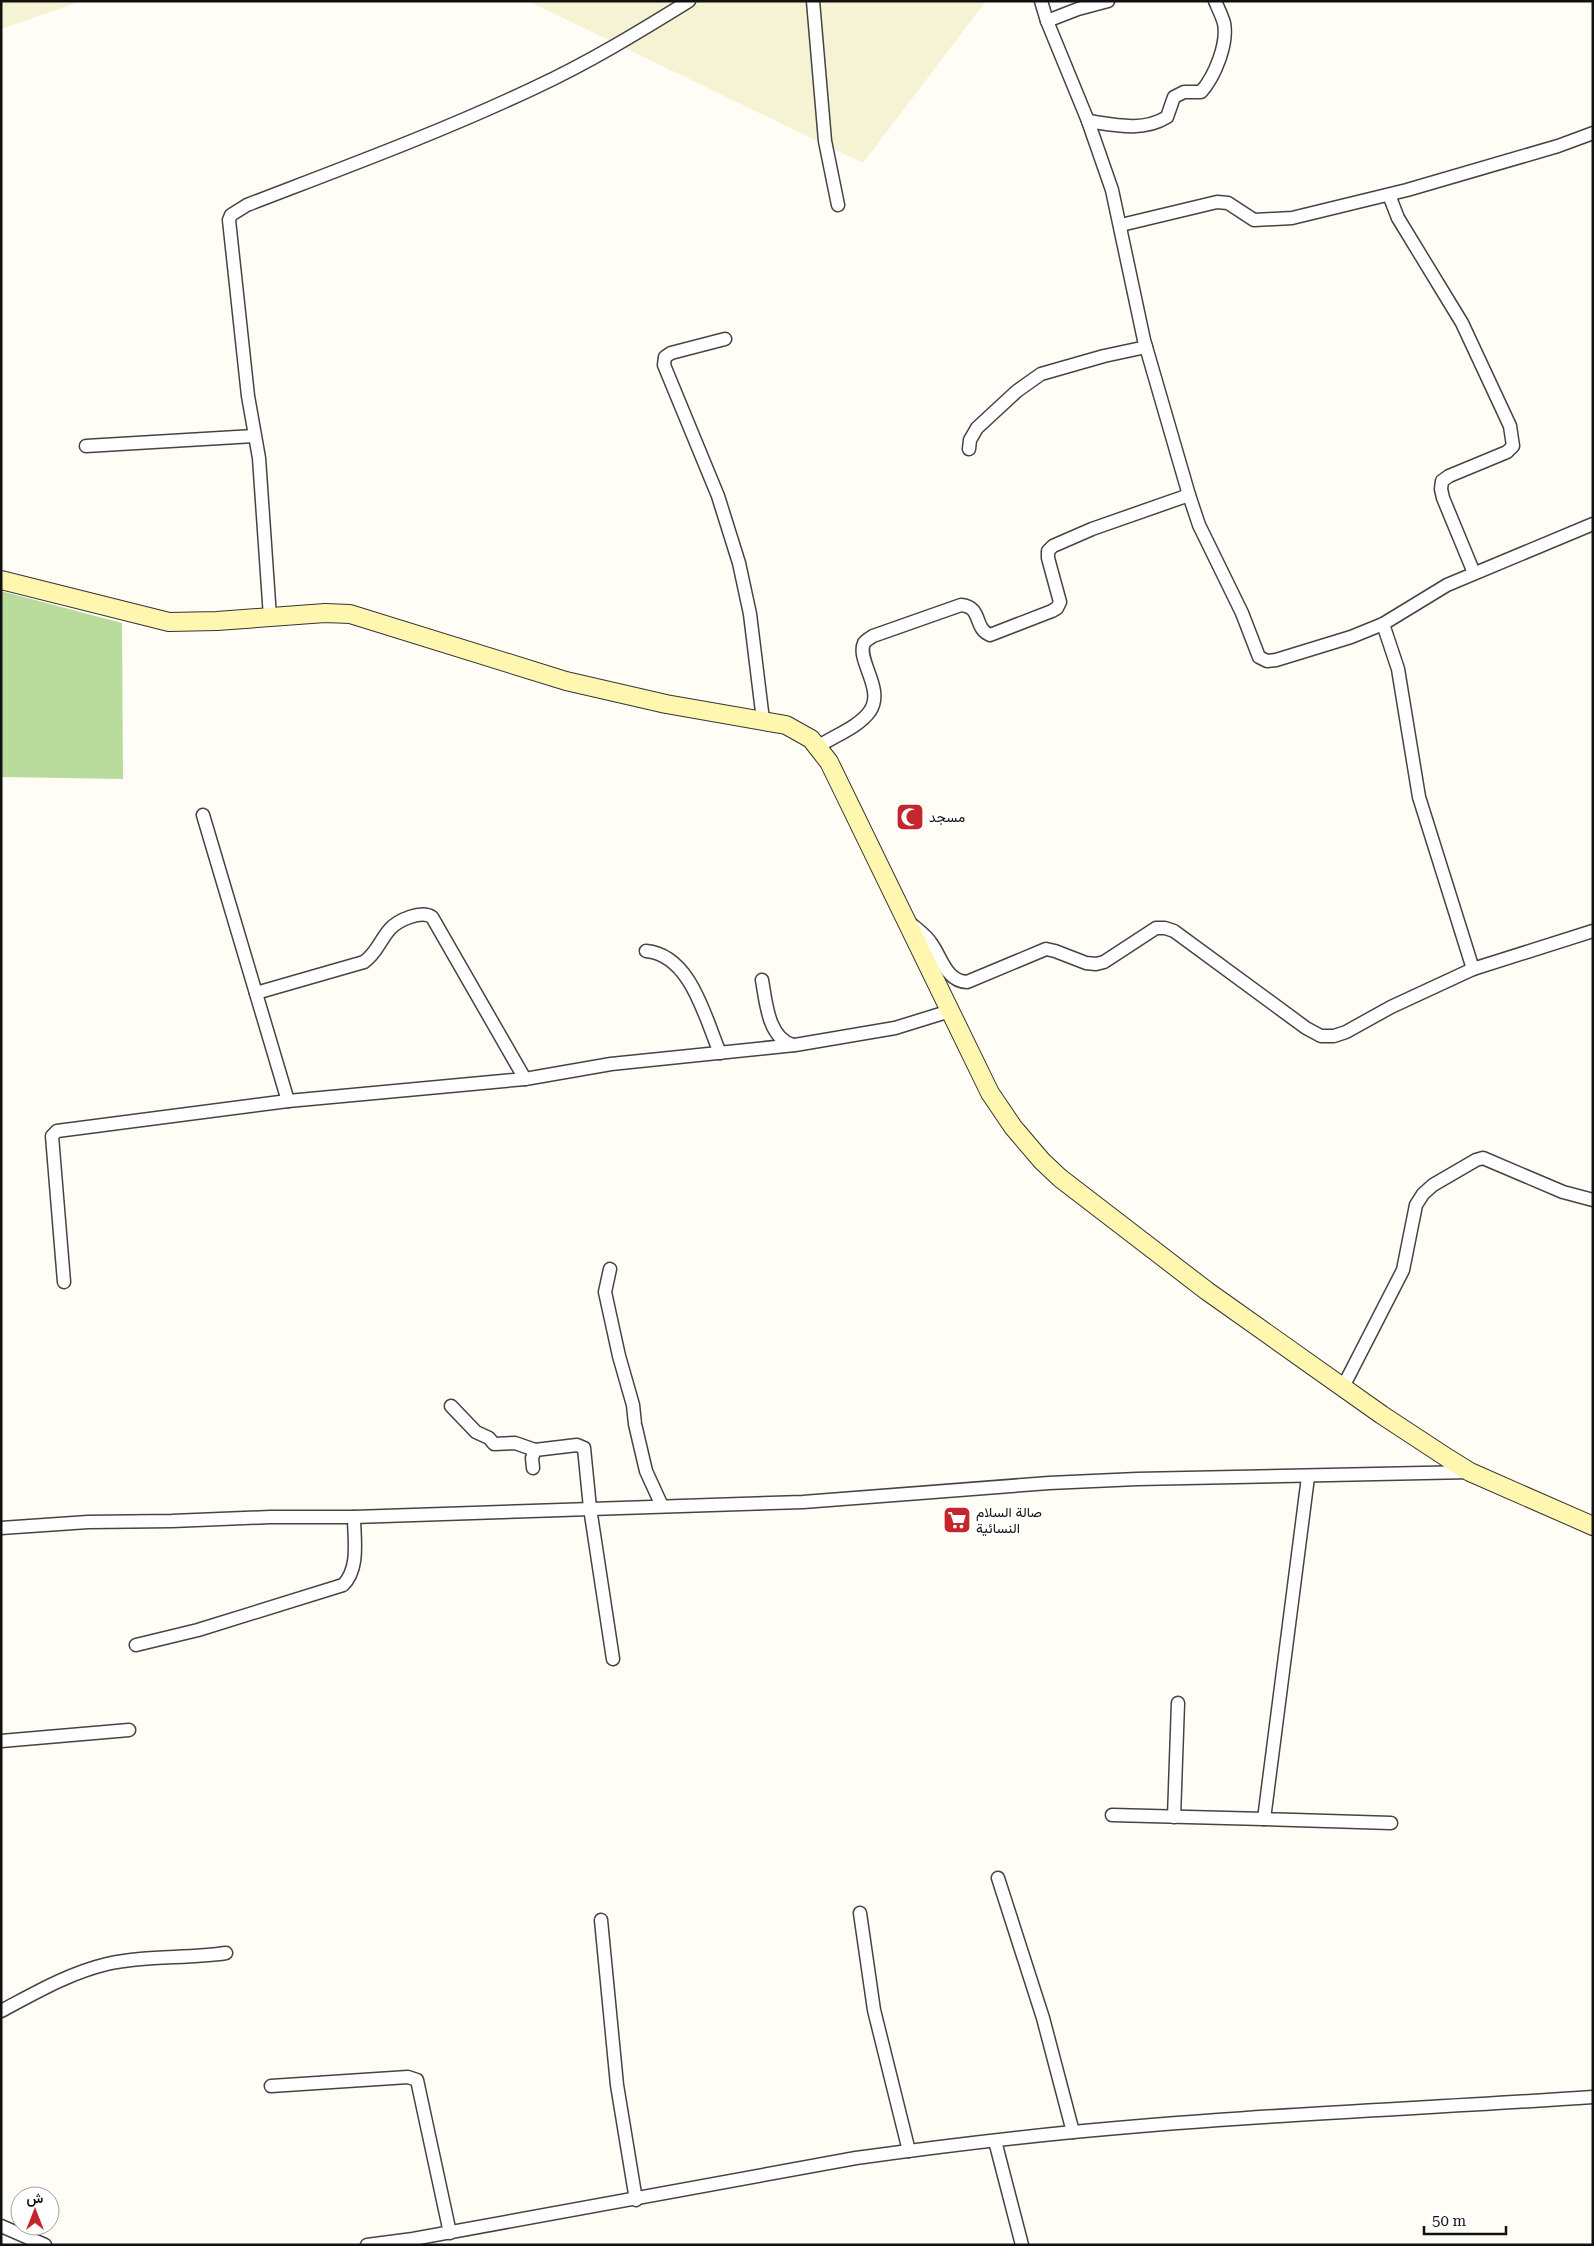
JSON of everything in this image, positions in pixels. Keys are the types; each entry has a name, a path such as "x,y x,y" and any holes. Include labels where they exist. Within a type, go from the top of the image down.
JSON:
{"main road":[{"path":"1,580 168,622 325,613 350,614 566,681 666,704 763,720 796,729 819,746 829,762 995,1101 1013,1127 1042,1161 1080,1194 1199,1284 1430,1448 1470,1472 1593,1526"}],"street":[{"path":"270,617 259,458 254,436 230,220 233,212 390,150 536,88 625,40 689,1"},
{"path":"813,1 825,141 838,205"},
{"path":"1041,1 1047,21 1088,121 1112,190 1146,348 1189,495 1199,524 1242,613 1259,657 1267,661 1276,660 1351,637 1383,624 1439,590 1474,573 1593,524"},
{"path":"1047,21 1078,9 1108,1"},
{"path":"1088,121 1139,126 1152,124 1167,117 1174,97 1184,92 1201,92 1208,84 1223,45 1224,24 1215,1"},
{"path":"1121,225 1218,202 1228,203 1254,220 1292,218 1389,195 1558,146 1593,133"},
{"path":"1389,195 1398,218 1462,323 1510,426 1513,438 1513,446 1507,452 1449,476 1442,481 1443,498 1474,573"},
{"path":"726,339 671,353 665,358 664,365 718,496 739,563 750,614 763,720"},
{"path":"969,449 970,440 977,428 1017,391 1040,374 1104,356 1146,348"},
{"path":"86,446 254,436"},
{"path":"819,746 862,720 870,710 874,700 874,689 863,650 864,642 873,636 961,604 969,605 974,610 982,629 990,635 1052,611 1058,608 1060,602 1048,558 1048,551 1054,546 1092,530 1189,495"},
{"path":"1383,624 1398,669 1419,796 1473,969"},
{"path":"204,814 288,1102"},
{"path":"256,992 364,962 372,957 388,932 397,924 418,915 429,914 526,1079"},
{"path":"906,920 930,942 950,976 958,982 967,982 1046,949 1096,964 1104,962 1156,928 1165,928 1174,931 1306,1028 1321,1036 1334,1036 1346,1032 1391,1007 1473,969 1593,932"},
{"path":"646,951 658,952 666,956 690,982 720,1053"},
{"path":"762,980 768,1011 777,1035 784,1042 795,1045"},
{"path":"64,1282 52,1136 54,1133 288,1102 526,1079 611,1064 795,1045 895,1028 950,1011"},
{"path":"1343,1387 1403,1270 1416,1205 1422,1194 1434,1184 1476,1160 1483,1158 1563,1192 1593,1200"},
{"path":"610,1269 605,1292 619,1356 633,1406 635,1424 646,1472 662,1506"},
{"path":"451,1406 476,1432 489,1438 494,1444 515,1443 535,1450 577,1445 584,1448 590,1508 613,1658"},
{"path":"533,1468 532,1458 535,1450"},
{"path":"1,1528 88,1522 270,1517 354,1517 812,1501 1098,1481 1470,1472"},
{"path":"1264,1819 1308,1477"},
{"path":"136,1645 198,1630 343,1585 350,1577 354,1568 354,1517"},
{"path":"1174,1817 1178,1703"},
{"path":"1,1741 129,1730"},
{"path":"1112,1815 1391,1823"},
{"path":"998,1878 1042,2018 1073,2132"},
{"path":"860,1913 874,2010 909,2151"},
{"path":"601,1920 617,2085 636,2200"},
{"path":"1,2011 83,1970 109,1964 202,1957 226,1953"},
{"path":"271,2086 408,2077 417,2080 442,2238"},
{"path":"367,2245 442,2238 856,2158 909,2151 1073,2132 1237,2119 1593,2097"},
{"path":"995,2141 1022,2245"},
{"path":"1,2226 45,2245"}],"shaded area":[{"path":"1,1 82,1 1,29"},
{"path":"528,1 986,1 863,163"}],"green space":[{"path":"1,591 122,623 123,779 1,777"}],"place":[{"name":"مسجد","path":"910,817"},
{"name":"صالة السلام النسائية","path":"957,1520"}]}
